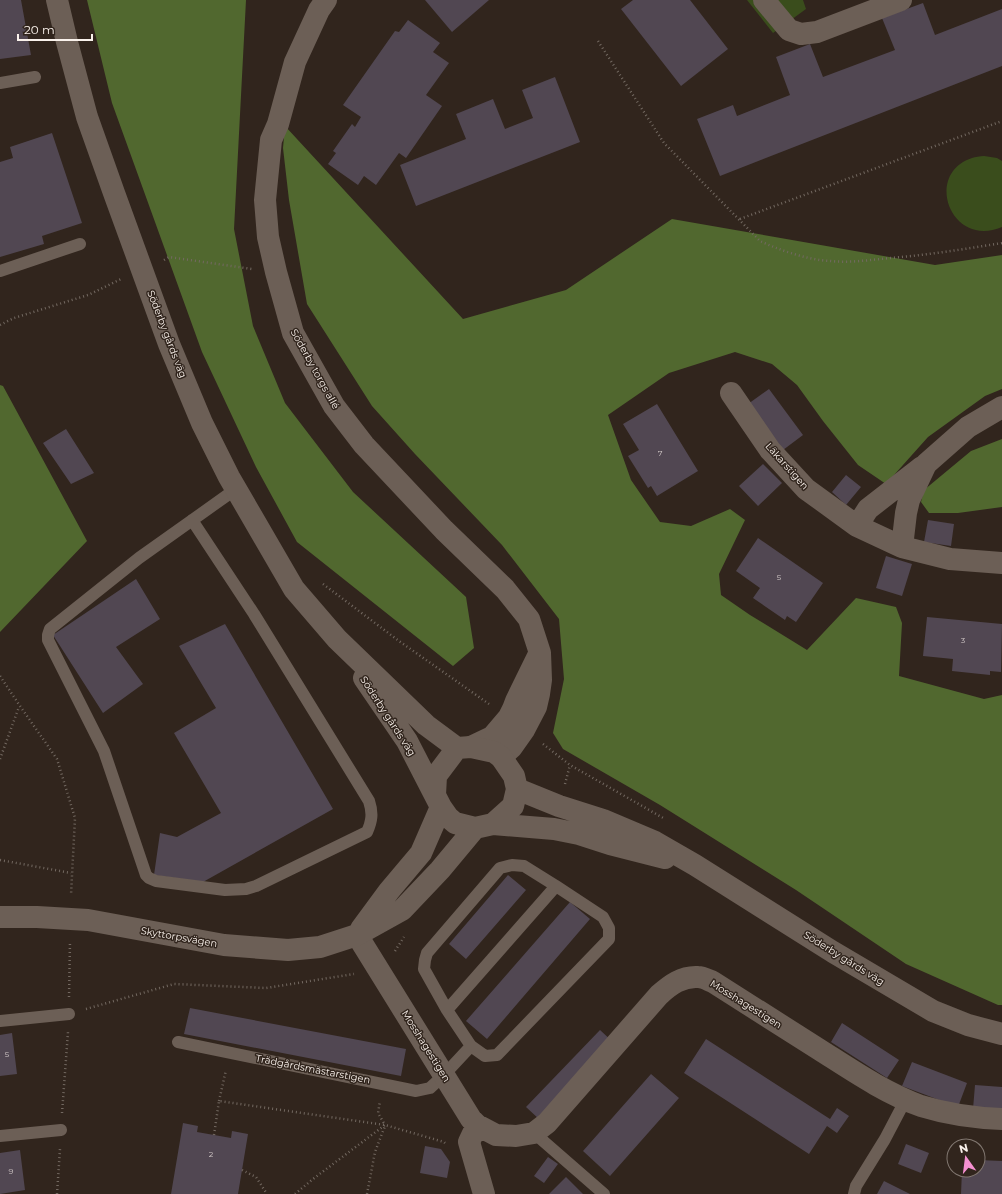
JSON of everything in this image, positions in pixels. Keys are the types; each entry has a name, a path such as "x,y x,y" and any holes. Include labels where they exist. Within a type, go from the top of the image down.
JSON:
{"street":[{"name":"Söderby gårds väg","path":"57,0 87,117 114,193 172,351 202,423 236,489 294,589 337,639 426,725 464,747"},
{"name":"Söderby torgs allé","path":"326,0 319,10 295,62 278,124 271,140 265,200 268,237 293,332 334,406 364,445 444,530 506,589 529,619 540,653 541,680 536,706 516,724 492,737 464,747"},
{"path":"764,0 789,30 801,34 817,32 901,0"},
{"name":"Läkarstigen","path":"731,393 770,450 806,489 857,526 902,547 950,559 1002,563"},
{"path":"857,526 868,509 926,464 968,428 1002,407"},
{"path":"902,547 909,500 926,464"},
{"name":"Söderby gårds väg","path":"337,639 407,741 438,801"},
{"name":"Söderby torgs allé","path":"501,757 512,746 516,724"},
{"path":"357,935 389,891 421,853 438,801 436,776 464,747 494,752 501,757 514,776 517,789 513,806 484,826 455,823 448,817 438,801"},
{"name":"Söderby gårds väg","path":"517,789 559,806 603,820 654,842 695,865 860,968 933,1011 968,1025 1002,1034"},
{"name":"Söderby gårds väg","path":"484,826 554,829 695,865"},
{"name":"Skyttorpsvägen","path":"0,917 37,917 88,920 224,945 288,950 320,947 357,935 402,910 484,826"},
{"name":"Mosshagestigen","path":"357,935 471,1119 477,1125 496,1135 516,1136 534,1133 547,1123 670,984 684,978 698,977 713,982 867,1080 906,1099 922,1106 952,1113 982,1118 1002,1119"},
{"path":"477,1125 469,1142 484,1194"}],"lane":[{"path":"0,83 35,77"},
{"path":"0,271 80,244"},
{"path":"192,520 254,614 370,801 372,809 372,818 367,832 256,886 246,889 225,890 156,881 146,875 104,751 48,640 50,629 139,558 192,520 236,489"},
{"path":"512,865 524,866 603,917 609,928 609,939 497,1055 485,1056 471,1046 447,1010 424,969 424,960 427,954 500,868 512,865"},
{"path":"447,1010 556,886"},
{"path":"0,1021 69,1014"},
{"name":"Trädgårdsmästarstigen","path":"178,1042 384,1083 416,1091 430,1088 471,1046"},
{"path":"854,1194 856,1186 885,1139 906,1099"},
{"path":"0,1136 61,1130"},
{"path":"534,1133 604,1194"}],"path":[{"path":"598,41 664,143 760,240 774,247 828,261 854,262 927,255 1002,243"},
{"path":"740,219 1002,121"},
{"path":"169,257 276,272"},
{"path":"0,325 14,318 88,295"},
{"path":"320,582 399,642 516,724 570,765"},
{"path":"0,676 57,759 75,818 70,896"},
{"path":"0,759 20,706"},
{"path":"0,860 71,873"},
{"path":"57,1194 69,1014 70,936"},
{"path":"69,1014 174,984 266,988"},
{"path":"214,1135 229,1053"},
{"path":"384,1083 378,1113 385,1125"},
{"path":"219,1101 385,1125 444,1142 448,1147"},
{"path":"296,1194 313,1179 385,1125"},
{"path":"367,1194 375,1152 385,1125"},
{"path":"242,1170 256,1177 267,1194"}],"green space":[{"path":"87,0 246,0 234,229 253,326 285,403 353,492 466,597 474,648 453,666 297,542 256,467 202,352 112,103"},
{"path":"747,0 803,0 806,9 773,33"},
{"path":"285,126 463,319 566,290 672,219 935,265 1002,255 1002,389 985,396 928,437 886,484 858,465 797,385 772,364 735,352 669,373 608,415 631,480 660,522 691,526 730,509 745,520 719,574 721,595 750,615 807,650 856,598 896,607 902,623 899,676 984,699 1002,695 1002,1005 998,1005 906,964 796,890 660,805 563,749 553,733 564,679 559,619 502,545 415,454 372,406 307,304 289,200 283,148"},
{"path":"984,156 997,158 1002,161 1002,227 984,231 969,228 957,219 950,207 947,193 949,179 957,166 972,158"},
{"path":"0,385 3,386 87,541 0,632"},
{"path":"1002,439 1002,507 958,513 929,513 921,502 924,490 971,451"}],"building":[{"path":"0,0 21,0 31,55 0,59"},
{"path":"425,0 489,0 452,32"},
{"path":"633,0 690,0 728,49 681,86 621,9"},
{"path":"923,3 935,35 1002,9 1002,66 720,176 697,119 733,105 737,116 790,95 776,57 810,44 823,77 895,50 882,18"},
{"path":"408,20 440,43 433,52 449,63 426,95 442,106 406,158 399,153 376,185 364,176 358,185 328,164 336,153 333,151 352,124 355,127 361,117 343,105 395,31 399,32"},
{"path":"555,77 580,142 416,206 400,165 466,139 456,114 493,99 505,129 533,118 522,90"},
{"path":"52,133 82,223 42,236 44,244 0,257 0,162 13,158 10,147"},
{"path":"769,389 803,435 783,450 748,404"},
{"path":"657,404 698,471 657,496 651,486 648,488 628,456 639,450 623,424"},
{"path":"66,429 94,473 71,484 43,443"},
{"path":"763,464 782,483 758,506 739,486"},
{"path":"846,475 861,487 846,505 832,492"},
{"path":"928,520 954,524 951,546 924,542"},
{"path":"758,538 823,583 796,622 787,616 785,620 753,598 760,588 736,571"},
{"path":"886,556 912,564 902,596 876,588"},
{"path":"136,579 160,619 116,647 143,684 103,713 53,635"},
{"path":"927,617 1002,624 1001,672 990,671 990,675 952,671 953,659 923,656"},
{"path":"225,624 333,809 203,882 154,875 160,833 177,837 221,813 174,733 216,708 179,646"},
{"path":"508,875 526,890 466,959 449,944"},
{"path":"570,902 590,919 487,1039 466,1021"},
{"path":"190,1008 406,1049 401,1076 184,1034"},
{"path":"842,1023 899,1060 887,1078 831,1042"},
{"path":"600,1030 614,1043 540,1120 526,1107"},
{"path":"12,1033 17,1074 0,1076 0,1035"},
{"path":"706,1039 830,1119 837,1108 849,1116 837,1133 827,1126 809,1154 684,1073"},
{"path":"912,1062 967,1083 958,1107 902,1086"},
{"path":"651,1074 679,1098 610,1176 583,1151"},
{"path":"975,1085 1002,1087 1002,1111 973,1109"},
{"path":"183,1123 198,1126 197,1132 231,1138 232,1131 248,1134 238,1194 171,1194"},
{"path":"906,1144 929,1153 921,1173 898,1164"},
{"path":"425,1146 441,1149 450,1162 447,1178 420,1173"},
{"path":"20,1150 25,1190 0,1194 0,1153"},
{"path":"548,1157 558,1164 544,1183 534,1176"},
{"path":"986,1160 1002,1161 1002,1194 961,1194 962,1178 986,1178"},
{"path":"566,1177 583,1194 549,1194"},
{"path":"884,1181 910,1194 877,1194"}]}
